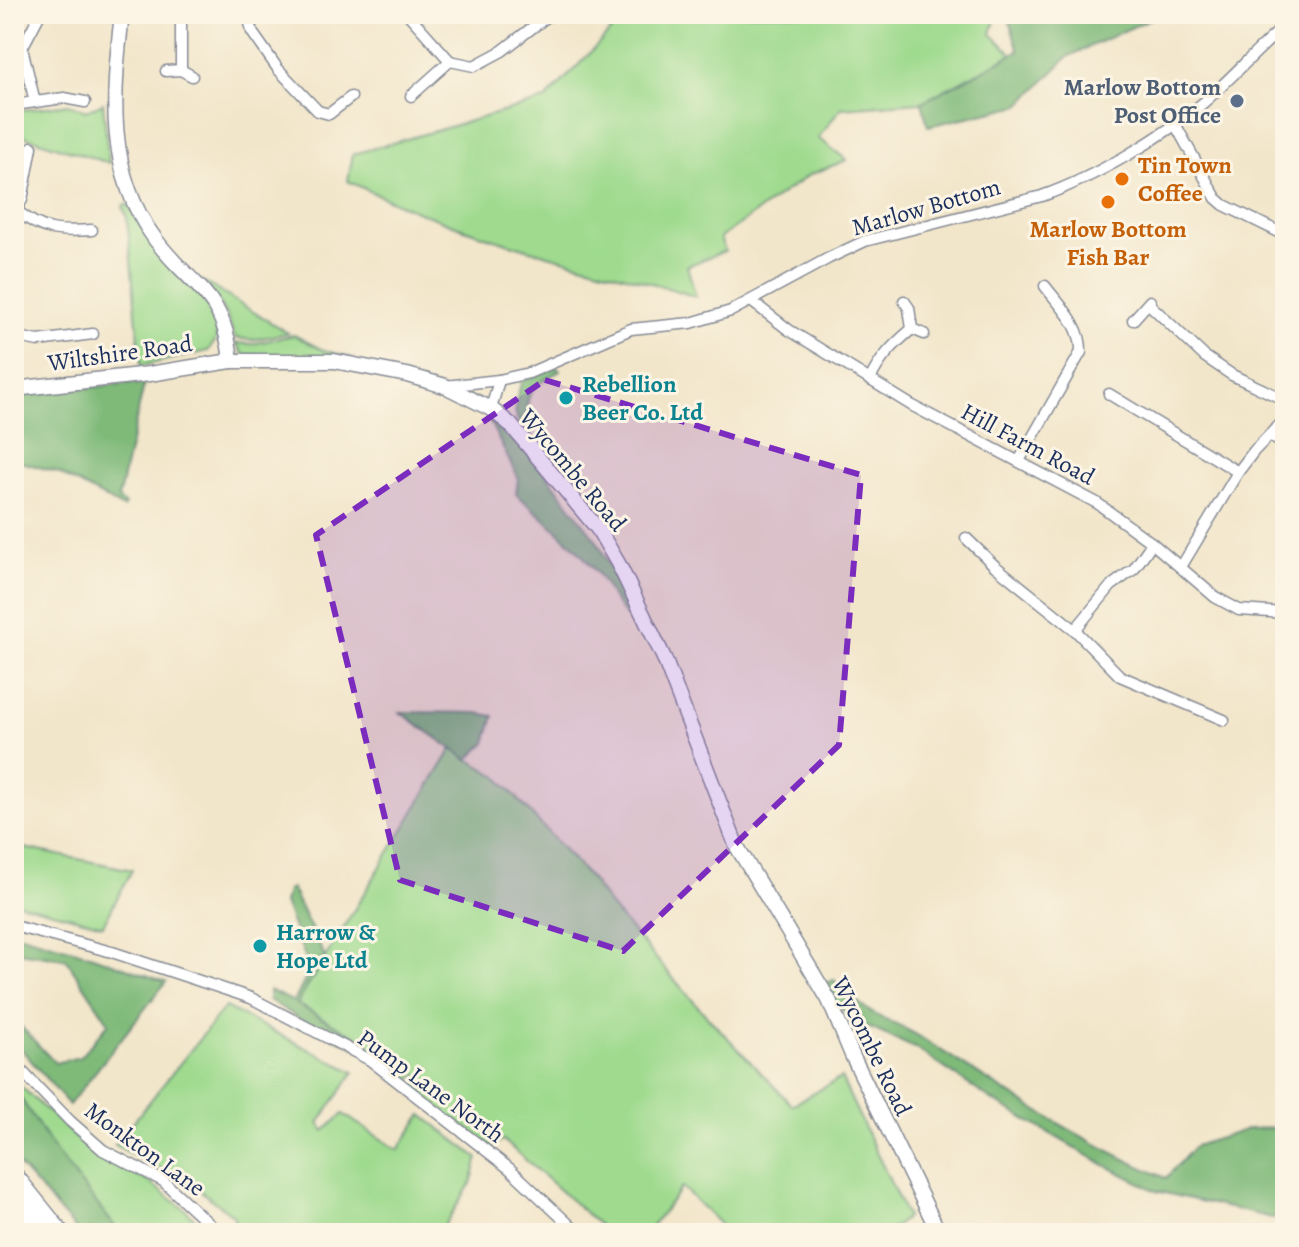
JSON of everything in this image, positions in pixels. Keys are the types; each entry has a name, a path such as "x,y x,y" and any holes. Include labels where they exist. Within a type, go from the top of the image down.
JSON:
{"highway":[{"path":"14,1176 60,1233"},
{"path":"14,1198 42,1233"}],"street":[{"path":"35,102 22,48 40,14"},
{"path":"122,14 114,102 115,135 132,199 155,238 212,299 229,339 231,361"},
{"path":"181,14 181,70"},
{"path":"248,14 252,32 278,69 318,111 329,114 344,110 351,97"},
{"path":"408,14 450,61 474,66 502,51 550,14"},
{"name":"Marlow Bottom","path":"445,386 499,380 563,360 631,329 691,323 731,311 865,241 1042,196 1070,186 1175,124 1285,26"},
{"path":"411,96 450,61"},
{"path":"166,71 181,70 192,76"},
{"path":"14,105 64,98 85,102"},
{"path":"1175,124 1216,198 1285,235"},
{"path":"32,147 22,200 15,211 42,228 92,230"},
{"path":"1019,461 1081,352 1081,339 1063,318 1045,286"},
{"name":"Hill Farm Road","path":"751,301 789,330 911,405 1097,503 1152,543 1200,586 1239,610 1285,613"},
{"path":"904,301 909,308 912,329"},
{"path":"1133,320 1150,302 1204,356 1232,375 1285,400"},
{"path":"912,329 924,334"},
{"path":"870,380 875,368 893,345 912,329"},
{"path":"14,336 38,341 93,334"},
{"name":"Wycombe Road","path":"231,361 334,361 445,386 491,409 523,437 598,529 664,658 736,845 829,1000 852,1055 939,1233"},
{"name":"Wiltshire Road","path":"14,389 231,361"},
{"path":"491,409 499,380"},
{"path":"1109,394 1127,399 1238,472"},
{"path":"1181,567 1238,472 1285,419"},
{"path":"1270,435 1285,446"},
{"path":"972,539 995,566 1032,590 1120,676 1220,716"},
{"path":"1075,630 1111,586 1134,569 1152,543"},
{"name":"Pump Lane North","path":"14,926 112,952 251,998 370,1060 510,1169 578,1233"},
{"name":"Monkton Lane","path":"14,1063 76,1127 103,1150 163,1181 219,1233"}],"highlighted area":[{"path":"545,380 861,475 839,745 623,951 400,880 316,535"}],"green space":[{"path":"627,14 997,14 991,34 1013,54 922,102 841,108 818,138 847,160 809,175 720,238 725,251 687,266 696,297 472,231 348,181 353,154 545,100"},
{"path":"1010,14 1161,14 1069,56 1020,105 928,126 922,102 1019,51"},
{"path":"103,103 109,163 14,133 14,111 69,104 86,111"},
{"path":"128,204 162,260 206,301 218,327 216,340 208,351 141,366 127,218 123,206"},
{"path":"201,280 288,333 252,340 235,338 221,307"},
{"path":"294,335 321,349 355,359 244,355 236,343 252,344"},
{"path":"557,367 560,371 532,390 528,404 533,422 522,427 515,410 522,381"},
{"path":"129,383 144,385 118,499 125,505 123,508 57,472 17,461 14,466 14,396"},
{"path":"487,416 528,450 597,541 643,630 622,611 579,552 516,494 518,478"},
{"path":"400,712 494,716 486,743 468,760"},
{"path":"452,749 498,777 592,881 701,1010 792,1105 841,1078 907,1217 887,1233 729,1233 682,1187 647,1233 608,1233 503,1140 492,1147 413,1090 420,1077 417,1074 407,1081 370,1054 368,1043 297,1004"},
{"path":"14,846 132,870 103,925 14,902"},
{"path":"291,888 325,957 297,1004 365,1042 366,1052 314,1028 269,1000 269,990 294,1002 310,970 284,903"},
{"path":"14,933 87,954 166,982 69,1105 14,1041 14,1019 55,1063 80,1057 109,1023 66,959 18,952 14,962"},
{"path":"834,980 877,1016 914,1033 1070,1130 1166,1178 1195,1146 1248,1129 1276,1128 1285,1123 1285,1221 1156,1191 1105,1165 990,1099 915,1048 861,1024 838,1007 824,984"},
{"path":"225,1007 354,1072 319,1123 324,1131 343,1114 398,1150 422,1115 478,1158 471,1183 444,1226 451,1233 234,1233 234,1216 183,1178 115,1145"},
{"path":"14,1080 95,1156 148,1181 187,1211 208,1233 120,1233 55,1151 14,1088"},
{"path":"14,1088 55,1151 120,1233 79,1233 14,1160"}],"place":[{"name":"Marlow Bottom Post Office","path":"1237,101"},
{"name":"Tin Town Coffee","path":"1122,179"},
{"name":"Marlow Bottom Fish Bar","path":"1108,202"},
{"name":"Rebellion Beer Co. Ltd","path":"566,398"},
{"name":"Harrow & Hope Ltd","path":"260,946"}]}
